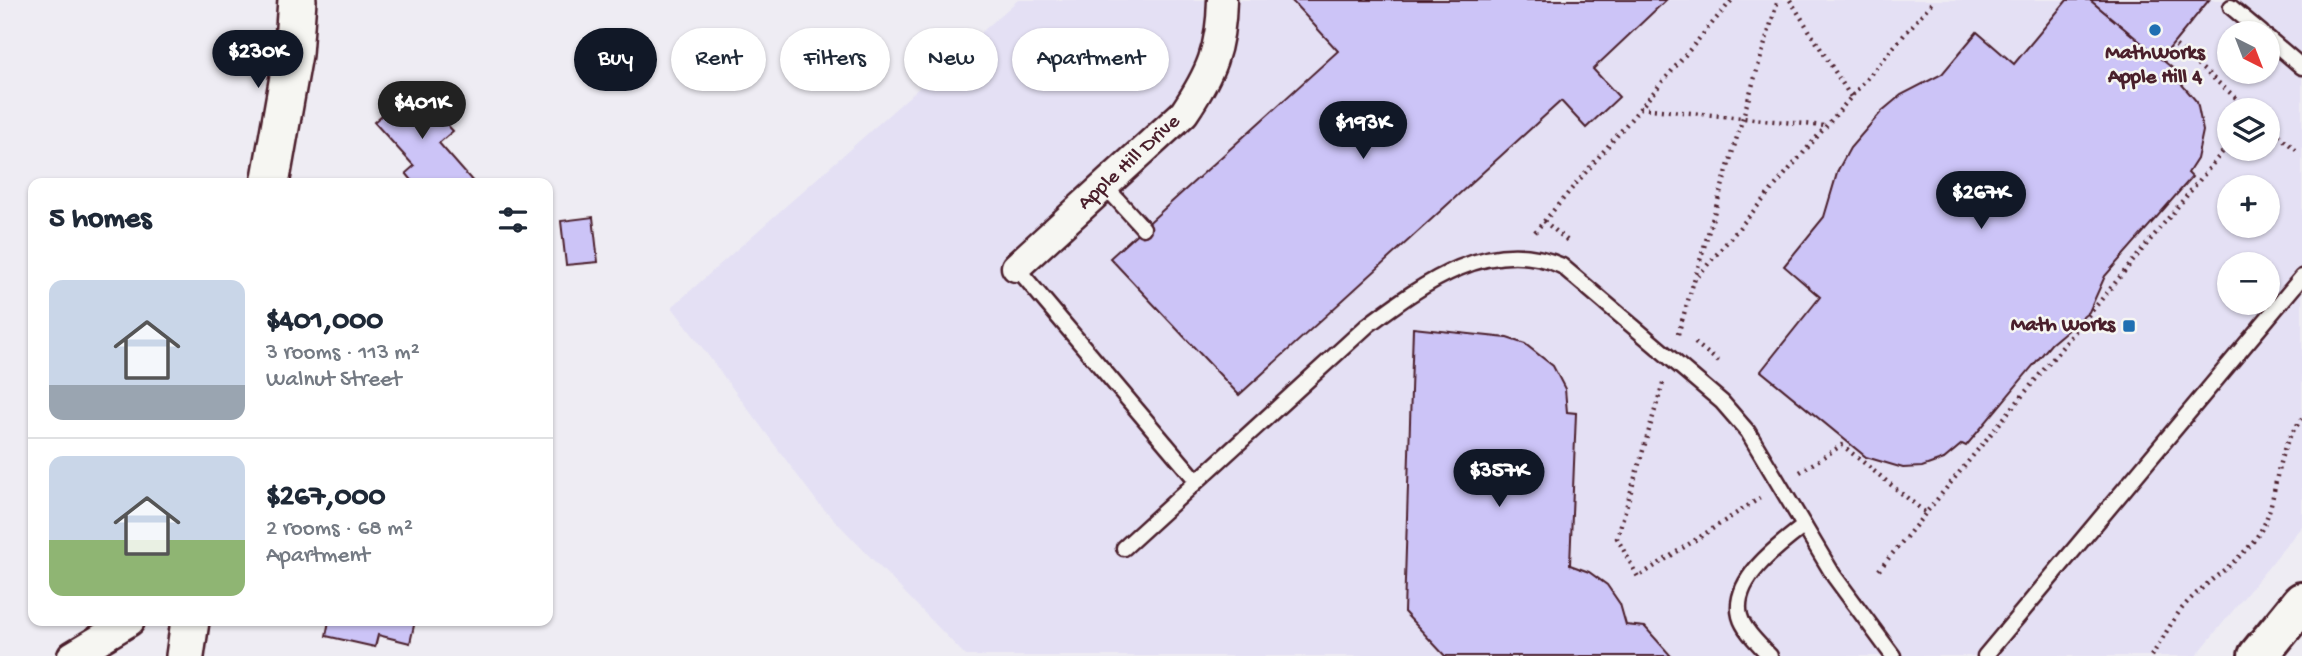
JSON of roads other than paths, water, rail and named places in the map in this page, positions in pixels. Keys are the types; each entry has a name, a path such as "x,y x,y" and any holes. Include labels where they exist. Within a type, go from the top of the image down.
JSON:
{"highway":[{"path":"2258,656 2302,602"}],"street":[{"path":"271,178 293,54 297,0"},
{"name":"Apple Hill Drive","path":"1016,267 1184,113 1203,85 1216,57 1222,0"},
{"path":"72,656 122,626"},
{"path":"185,656 189,626"}],"lane":[{"path":"2231,7 2248,21"},
{"path":"2280,48 2302,67"},
{"path":"1105,186 1143,228"},
{"path":"1124,548 1368,325 1409,295 1447,274 1486,259 1517,253 1540,256 1562,266 1731,412 1748,432 1834,576 1893,656"},
{"path":"1016,267 1197,481"},
{"path":"1985,656 2302,277"},
{"path":"1770,656 1741,618 1738,602 1746,583 1759,567 1804,526"}],"place":[{"name":"MathWorks Apple Hill 4","path":"2155,30"},
{"name":"Math Works","path":"2129,326"}]}
